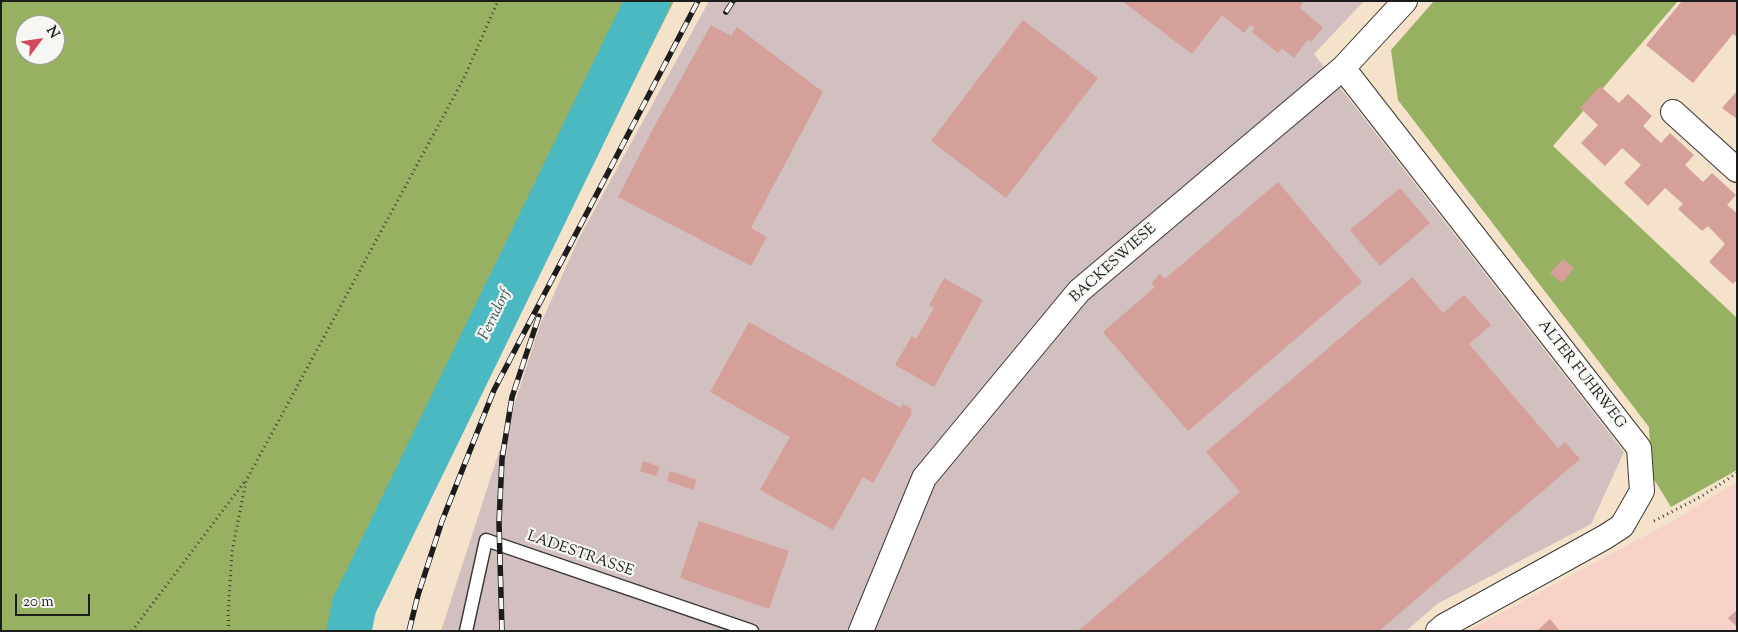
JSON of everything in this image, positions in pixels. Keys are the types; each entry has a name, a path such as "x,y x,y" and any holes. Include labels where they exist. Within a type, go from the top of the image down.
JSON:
{"street":[{"name":"BACKESWIESE","path":"861,631 924,478 1079,292 1343,68 1405,1"},
{"name":"ALTER FUHRWEG","path":"1343,68 1639,448 1642,491 1622,526 1605,538 1438,631"},
{"path":"1673,112 1737,170"}],"lane":[{"name":"LADESTRASSE","path":"466,631 486,540 752,631"}],"path":[{"path":"132,631 246,481 464,78 498,1"},
{"path":"1622,526 1650,523 1702,496 1737,473"},
{"path":"229,631 228,615 232,552 246,481"}],"shaded area":[{"path":"709,1 1364,1 1314,54 1624,452 1591,524 1437,604 1406,631 441,631 540,325 579,238"},
{"path":"1737,482 1737,631 1467,631 1671,522"}],"green space":[{"path":"1,1 674,1 372,603 369,631 1,631"},
{"path":"1434,1 1678,1 1553,146 1737,318 1737,470 1671,507 1652,476 1649,427 1398,100 1391,50"}],"building":[{"path":"1122,1 1304,1 1300,8 1323,28 1311,42 1308,39 1294,58 1282,48 1278,53 1252,32 1255,28 1250,25 1244,33 1222,15 1192,54"},
{"path":"1682,1 1737,1 1737,37 1733,34 1693,83 1646,45"},
{"path":"1023,20 1098,78 1006,198 931,141"},
{"path":"711,25 731,36 737,27 823,92 751,228 767,237 751,266 618,197 653,129"},
{"path":"1600,86 1619,103 1628,94 1652,116 1643,126 1661,143 1670,133 1694,155 1685,165 1703,182 1712,173 1736,195 1727,205 1737,213 1737,280 1733,284 1709,262 1725,244 1708,226 1702,231 1678,209 1683,204 1665,188 1648,206 1624,183 1641,165 1622,148 1605,166 1581,143 1598,125 1580,108"},
{"path":"1737,91 1737,119 1722,108"},
{"path":"1278,182 1362,282 1188,431 1103,332 1155,287 1151,283 1160,274 1165,279"},
{"path":"1400,188 1430,223 1380,266 1350,230"},
{"path":"1563,259 1574,268 1562,283 1550,273"},
{"path":"1412,277 1443,313 1464,295 1491,325 1469,344 1558,448 1565,442 1580,459 1379,631 1078,631 1240,492 1206,452"},
{"path":"944,278 983,300 934,387 895,365 912,336 916,339 934,308 929,305"},
{"path":"749,322 901,408 903,404 912,409 910,412 912,413 873,483 863,477 833,530 760,490 790,437 710,392"},
{"path":"643,461 660,467 656,476 640,471"},
{"path":"670,471 697,480 693,490 667,481"},
{"path":"699,521 789,551 769,609 680,578"},
{"path":"1737,610 1737,627 1728,618"},
{"path":"1550,619 1560,631 1537,631"}],"waterway":[{"name":"Ferndorf","path":"349,631 354,606 648,1"}],"railway":[{"path":"409,631 418,595 442,521 494,390 698,1"},
{"path":"726,12 733,1"},
{"path":"502,631 499,523 502,459 512,397 539,316"}]}
